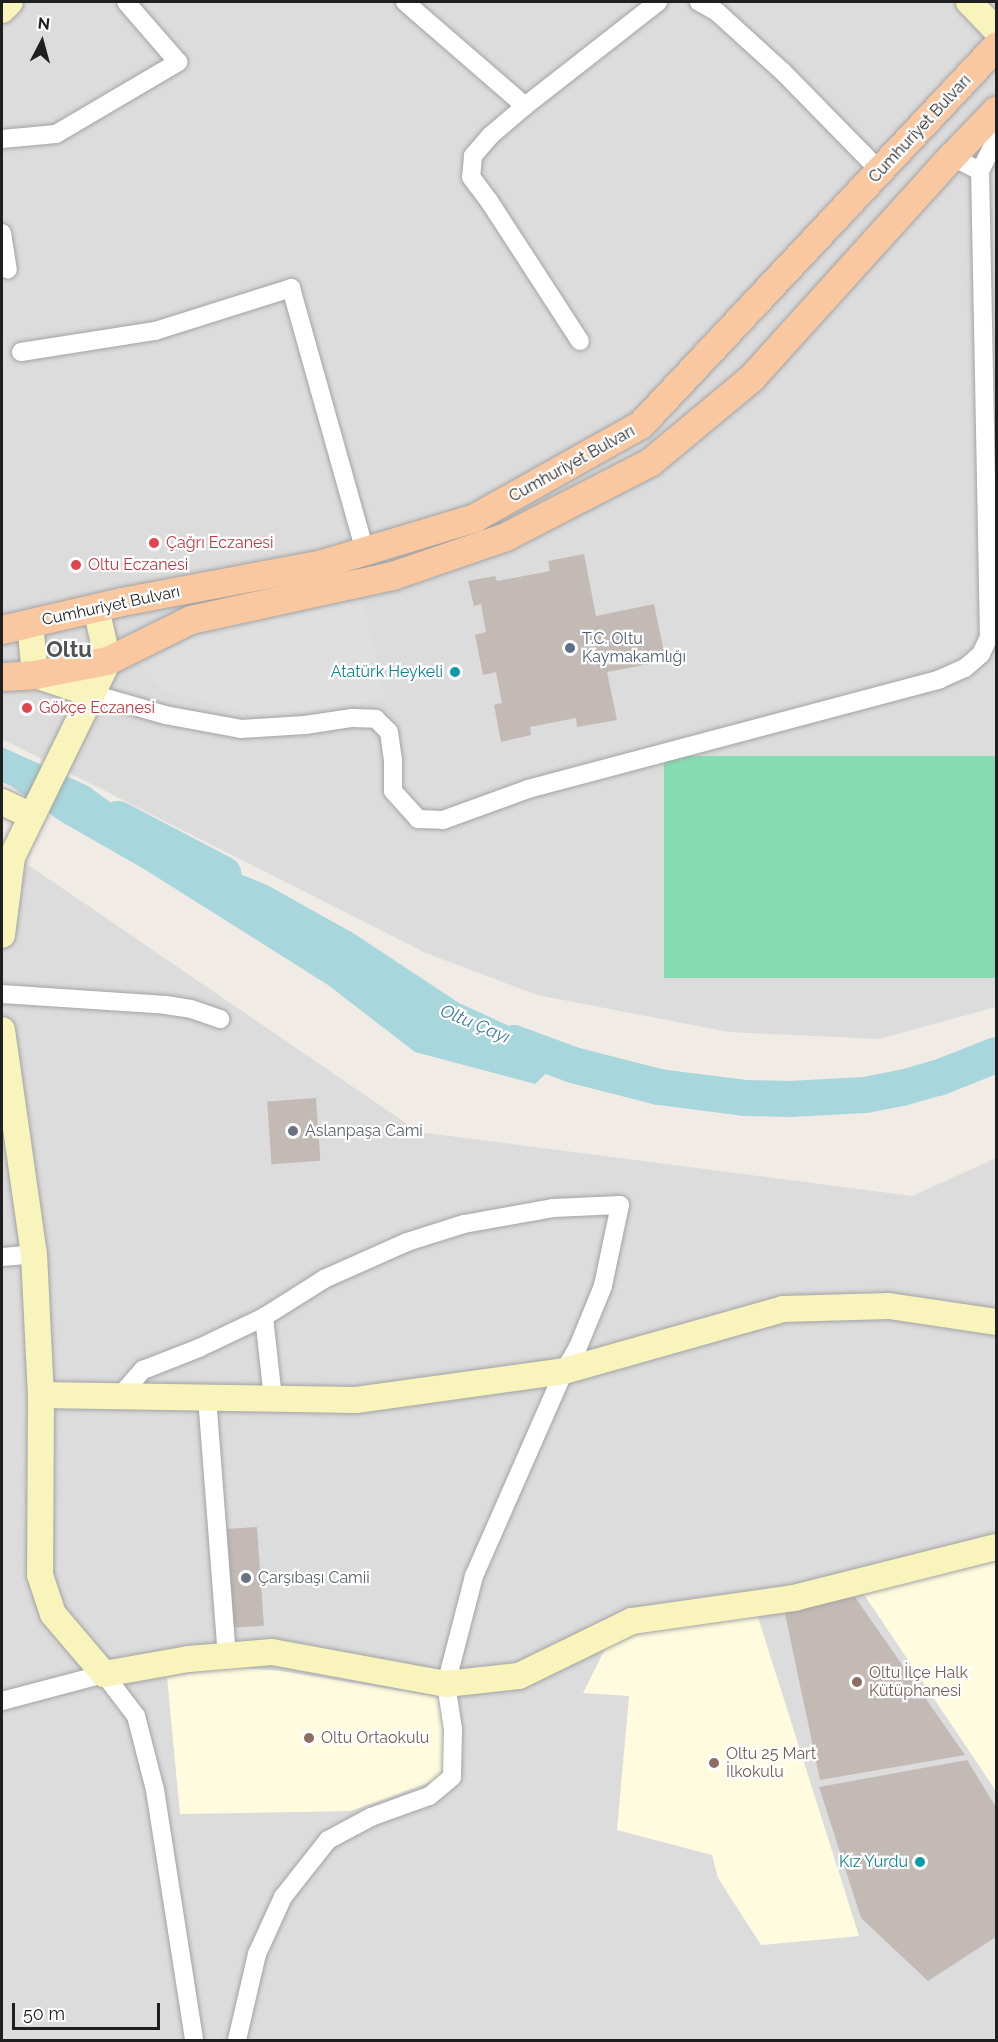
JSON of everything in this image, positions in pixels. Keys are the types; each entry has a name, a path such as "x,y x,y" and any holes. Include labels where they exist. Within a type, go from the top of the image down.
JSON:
{"main road":[{"name":"Cumhuriyet Bulvarı","path":"2,630 96,608 323,564 475,518 641,425 996,47"},
{"name":"Cumhuriyet Bulvarı","path":"2,677 35,675 108,661 191,620 393,576 506,537 651,462 753,378 952,156 996,111"}],"street":[{"path":"2,10 10,2"},
{"path":"2,139 56,134 178,62 126,2"},
{"path":"580,341 471,177 473,156 491,135 525,106 658,2"},
{"path":"699,2 717,12 783,72 880,171"},
{"path":"969,2 996,30"},
{"path":"416,5 525,106"},
{"path":"30,623 35,675 165,715 242,729 305,725 352,718 376,719 389,732 393,760 393,791 418,819 443,820 528,789 940,679 965,668 981,654 989,637 980,171 996,139"},
{"path":"952,156 980,171"},
{"path":"2,233 8,270"},
{"path":"21,352 155,331 291,288 365,551"},
{"path":"2,935 12,857 108,661 96,608"},
{"path":"2,802 32,816"},
{"path":"2,994 166,1005 191,1009 220,1019"},
{"path":"2,1030 34,1254 41,1395 40,1575 53,1614 136,1716 152,1780 194,2040"},
{"path":"120,1396 143,1370 200,1348 264,1317 324,1279 407,1242 464,1224 553,1208 620,1205 603,1287 474,1576 446,1684 453,1729 452,1777 429,1796 371,1816 328,1840 283,1897 257,1954 237,2040"},
{"path":"2,1257 34,1254"},
{"path":"41,1395 356,1400 564,1371 783,1309 889,1306 996,1322"},
{"path":"264,1317 273,1398"},
{"path":"207,1397 226,1656"},
{"path":"2,1701 104,1674 189,1659 272,1652 446,1684 519,1676 632,1620 794,1598 996,1547"}],"shaded area":[{"path":"2,2 996,2 996,1007 879,1039 729,1032 537,995 426,953 2,739"},
{"path":"361,593 386,699 265,717 164,691 134,657 206,625"},
{"path":"2,847 419,1132 912,1196 996,1158 996,2040 2,2040"},
{"path":"996,1558 996,1791 863,1593"},
{"name":"Oltu 25 Mart İlkokulu","path":"756,1611 859,1936 761,1945 718,1878 712,1855 617,1830 629,1696 583,1693 610,1639"},
{"name":"Oltu Ortaokulu","path":"233,1667 281,1671 445,1698 445,1777 351,1811 180,1814 167,1677"}],"green space":[{"path":"664,756 996,756 996,978 664,978"}],"water":[{"path":"2,747 88,786 169,845 267,885 353,933 459,1003 568,1053 535,1084 415,1052 328,985 144,869 60,821 2,782"}],"building":[{"name":"T.C. Oltu Kaymakamlığı","path":"584,554 596,616 654,604 666,661 607,672 617,720 577,727 576,718 530,727 531,735 501,742 494,705 502,703 496,672 483,675 475,635 486,632 481,604 474,606 468,581 495,576 497,581 550,571 548,561"},
{"name":"Aslanpaşa Cami","path":"316,1098 320,1161 272,1164 267,1101"},
{"name":"Çarşıbaşı Camii","path":"257,1527 264,1626 234,1628 227,1529"},
{"name":"Oltu İlçe Halk Kütüphanesi","path":"855,1597 965,1755 820,1780 784,1609"},
{"name":"Kız Yurdu","path":"967,1760 996,1807 996,1937 928,1981 861,1918 819,1787"}],"waterway":[{"name":"Oltu Çayı","path":"118,819 223,874"},
{"name":"Oltu Çayı","path":"514,1043 573,1065 659,1087 746,1098 790,1099 865,1095 938,1078 996,1055"}],"place":[{"name":"Çağrı Eczanesi","path":"154,543"},
{"name":"Oltu Eczanesi","path":"76,565"},
{"name":"T.C. Oltu Kaymakamlığı","path":"570,648"},
{"name":"Atatürk Heykeli","path":"455,672"},
{"name":"Gökçe Eczanesi","path":"27,708"},
{"name":"Aslanpaşa Cami","path":"293,1131"},
{"name":"Çarşıbaşı Camii","path":"246,1578"},
{"name":"Oltu İlçe Halk Kütüphanesi","path":"857,1682"},
{"name":"Oltu Ortaokulu","path":"309,1738"},
{"name":"Oltu 25 Mart İlkokulu","path":"714,1763"},
{"name":"Kız Yurdu","path":"920,1862"}],"district":[{"name":"Oltu","path":"69,650"}]}
